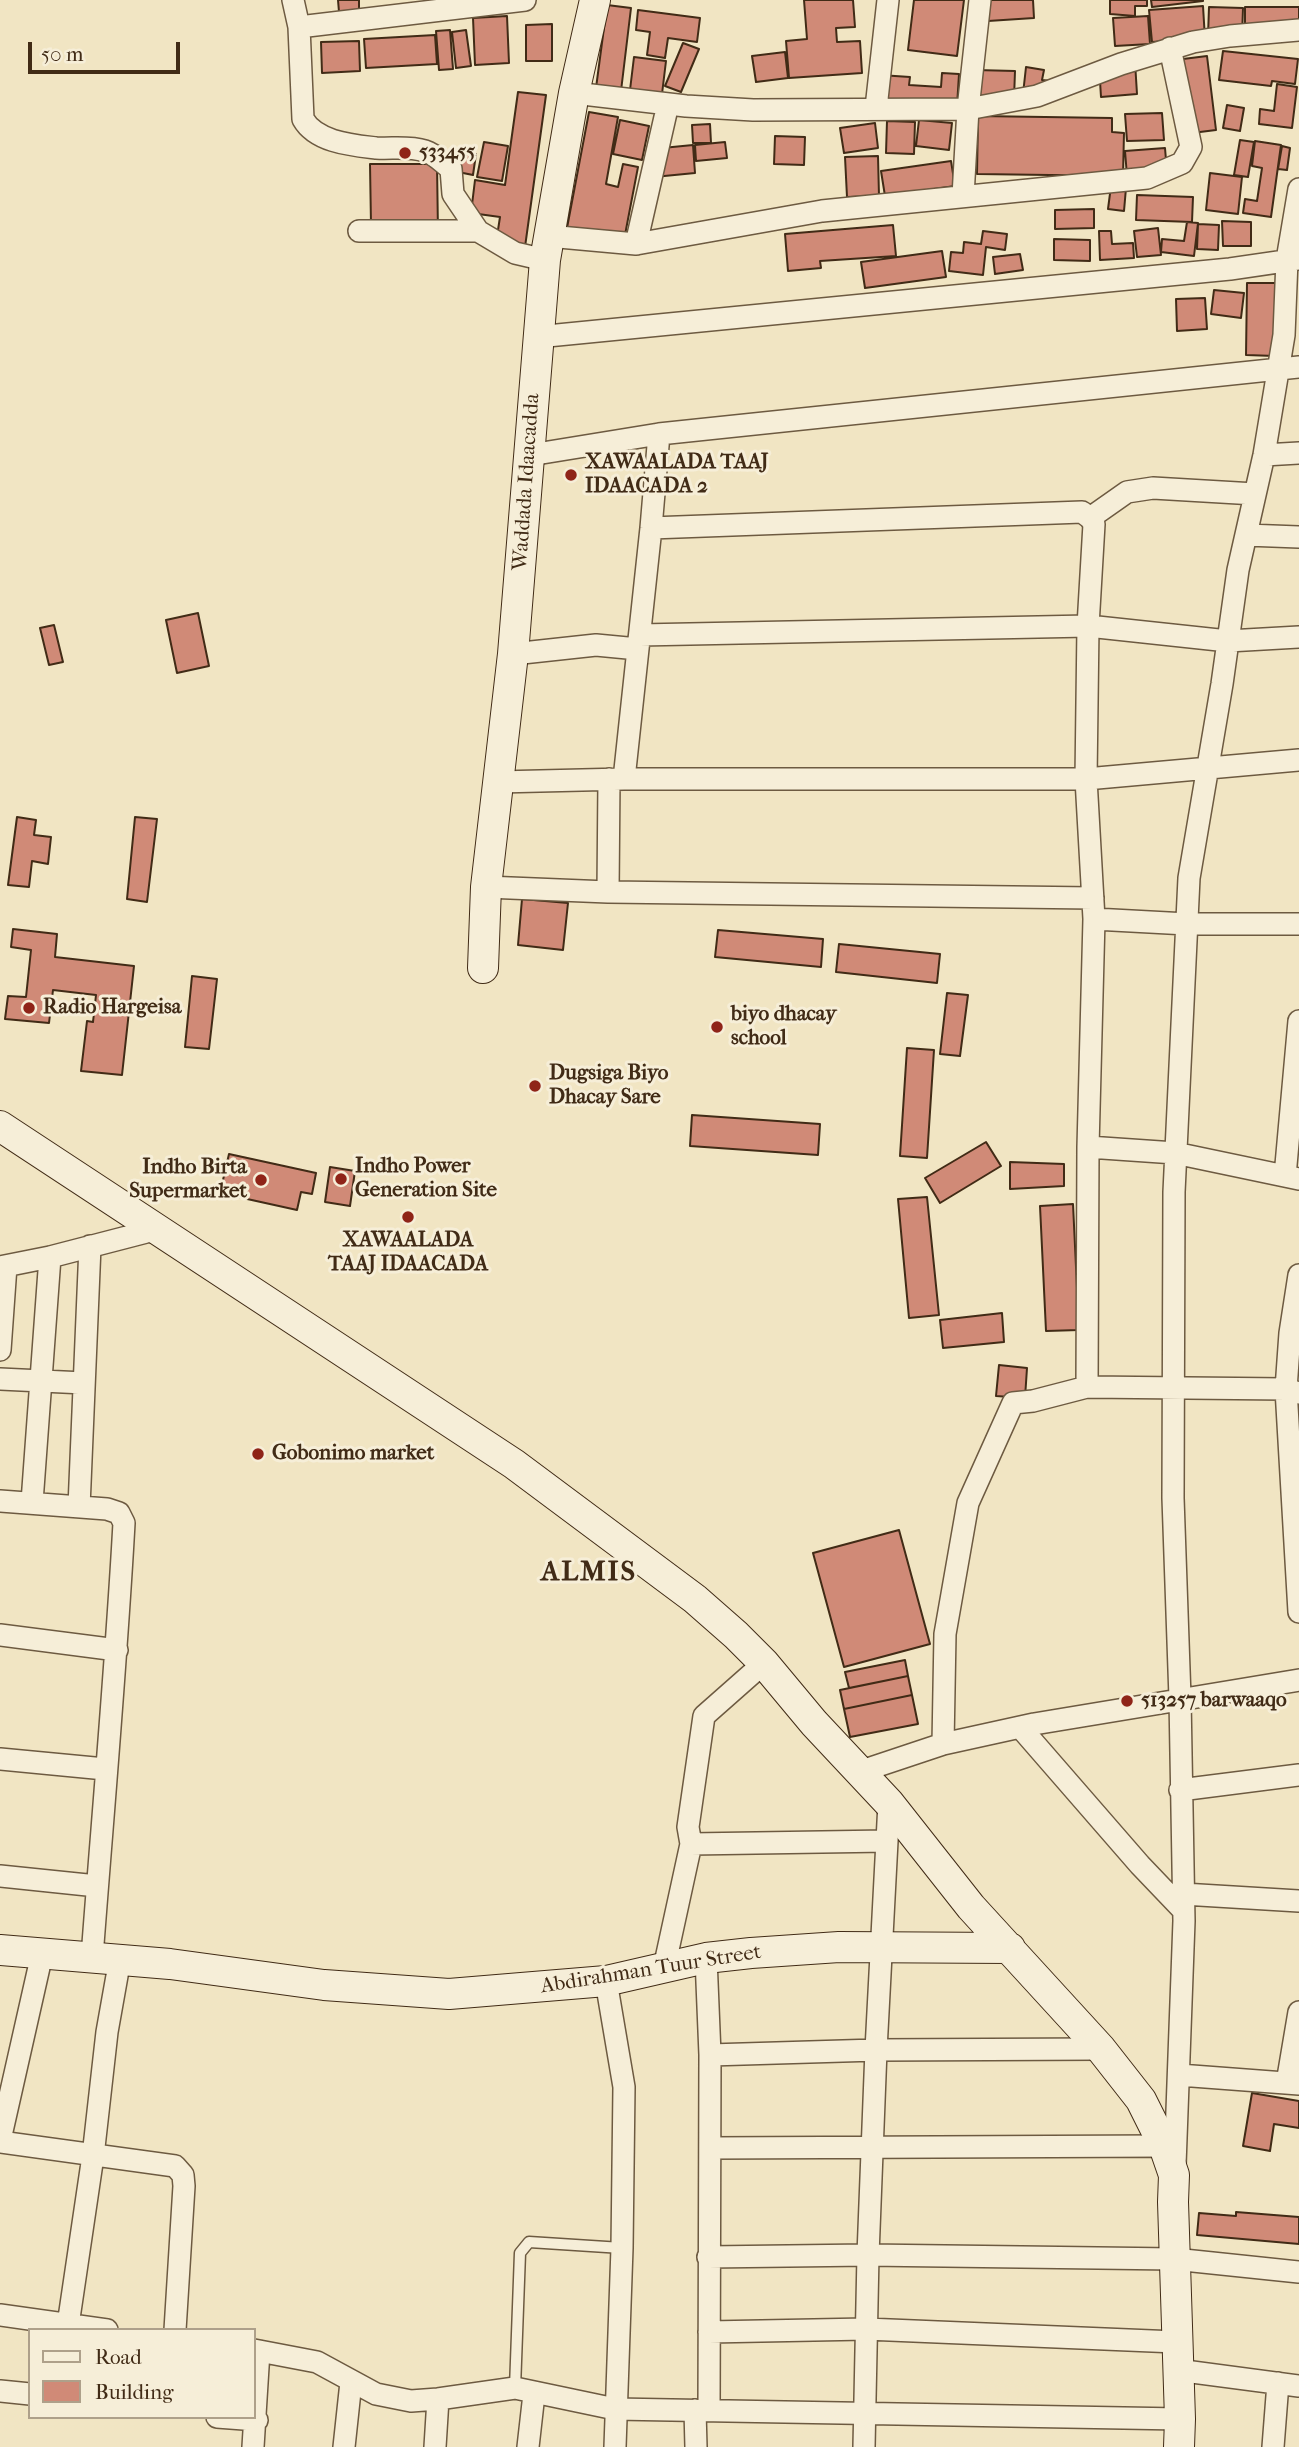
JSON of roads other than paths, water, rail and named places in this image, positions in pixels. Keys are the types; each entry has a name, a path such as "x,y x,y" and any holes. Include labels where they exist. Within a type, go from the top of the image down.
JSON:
{"street":[{"path":"293,0 299,27 303,119 309,129 324,138 376,148 415,148 428,152 451,169 453,194 478,231 515,253 547,248 636,244 822,211 1147,178 1182,163 1191,147 1170,48"},
{"path":"299,27 525,0"},
{"name":"Waddada Idaacadda","path":"483,968 486,887 513,654 537,337 547,248 574,93 594,0"},
{"path":"876,108 888,0"},
{"path":"963,197 968,108 980,0"},
{"path":"574,93 753,110 968,108 1037,96 1193,42 1299,30"},
{"path":"636,244 668,104"},
{"path":"253,2447 257,2420 256,2351 317,2362 376,2394 411,2401 504,2388 615,2409 863,2413 1179,2433 1174,2175 1183,1902 1173,1498 1173,1387 1175,1153 1189,877 1238,570 1264,455 1289,368 1284,335 1299,189"},
{"path":"359,230 478,231"},
{"path":"537,337 1230,269 1293,259"},
{"path":"530,455 659,434 1289,368"},
{"path":"608,891 616,779 639,642 659,434"},
{"path":"1264,455 1299,453"},
{"path":"1090,518 1127,492 1153,488 1255,495"},
{"path":"651,528 1082,512 1094,524 1088,626 1086,779 1094,909 1088,1147 1087,1387"},
{"path":"1246,535 1299,537"},
{"path":"513,654 639,642 1088,626 1228,641 1299,637"},
{"path":"498,782 616,779 1086,779 1299,760"},
{"path":"486,887 1094,909 1187,924 1299,924"},
{"path":"1088,1147 1175,1153 1292,1177 1299,1021"},
{"path":"0,1126 514,1464 695,1599 764,1663 889,1803 971,1907 1101,2049 1141,2100 1164,2146 1174,2175"},
{"path":"0,1350 3,1266 50,1257 158,1229"},
{"path":"79,1507 90,1247"},
{"path":"32,1502 50,1257"},
{"path":"1299,1275 1290,1333 1299,1612"},
{"path":"0,1379 84,1383"},
{"path":"943,1744 945,1634 968,1503 1013,1403 1033,1401 1087,1387 1293,1391"},
{"path":"0,1501 107,1509 119,1513 124,1523 117,1650 97,1886 106,1958 107,2032 93,2156 68,2325"},
{"path":"0,1635 117,1650"},
{"path":"664,1968 691,1844 688,1827 704,1716 764,1663"},
{"path":"859,1772 943,1744 1020,1727 1299,1680"},
{"path":"1020,1727 1140,1865 1183,1902 1299,1901"},
{"path":"0,1759 105,1769"},
{"path":"1180,1790 1299,1775"},
{"path":"864,2447 872,2146 889,1803"},
{"path":"691,1844 887,1840"},
{"path":"0,1876 97,1886"},
{"name":"Abdirahman Tuur Street","path":"0,1950 106,1958 324,1985 449,1994 606,1982 706,1958 839,1947 1010,1948"},
{"path":"42,1954 0,2141 175,2166 183,2175 184,2186 175,2328"},
{"path":"696,2447 709,2332 710,2055 706,1958"},
{"path":"606,1982 624,2087 615,2447"},
{"path":"1179,2075 1293,2084 1299,2012"},
{"path":"710,2055 876,2050 1101,2049"},
{"path":"710,2148 1164,2146"},
{"path":"708,2257 868,2255 1174,2259 1299,2272"},
{"path":"0,2315 91,2328"},
{"path":"709,2332 866,2329 1176,2356 1299,2386"},
{"path":"344,2447 351,2382"},
{"path":"1273,2447 1278,2383"},
{"path":"0,2391 28,2394"},
{"path":"525,2391 528,2447"},
{"path":"435,2447 438,2399"},
{"path":"244,2419 257,2420"}],"lane":[{"path":"525,2391 520,2253 529,2242 622,2248"}],"place":[{"name":"533455","path":"405,153"},
{"name":"XAWAALADA TAAJ IDAACADA 2","path":"571,475"},
{"name":"Radio Hargeisa","path":"29,1008"},
{"name":"biyo dhacay school","path":"717,1027"},
{"name":"Dugsiga Biyo Dhacay Sare","path":"535,1086"},
{"name":"Indho Power Generation Site","path":"341,1179"},
{"name":"Indho Birta Supermarket","path":"261,1180"},
{"name":"XAWAALADA TAAJ IDAACADA","path":"408,1217"},
{"name":"Gobonimo market","path":"258,1454"},
{"name":"513257 barwaaqo","path":"1127,1701"}],"district":[{"name":"ALMIS","path":"589,1573"}]}
